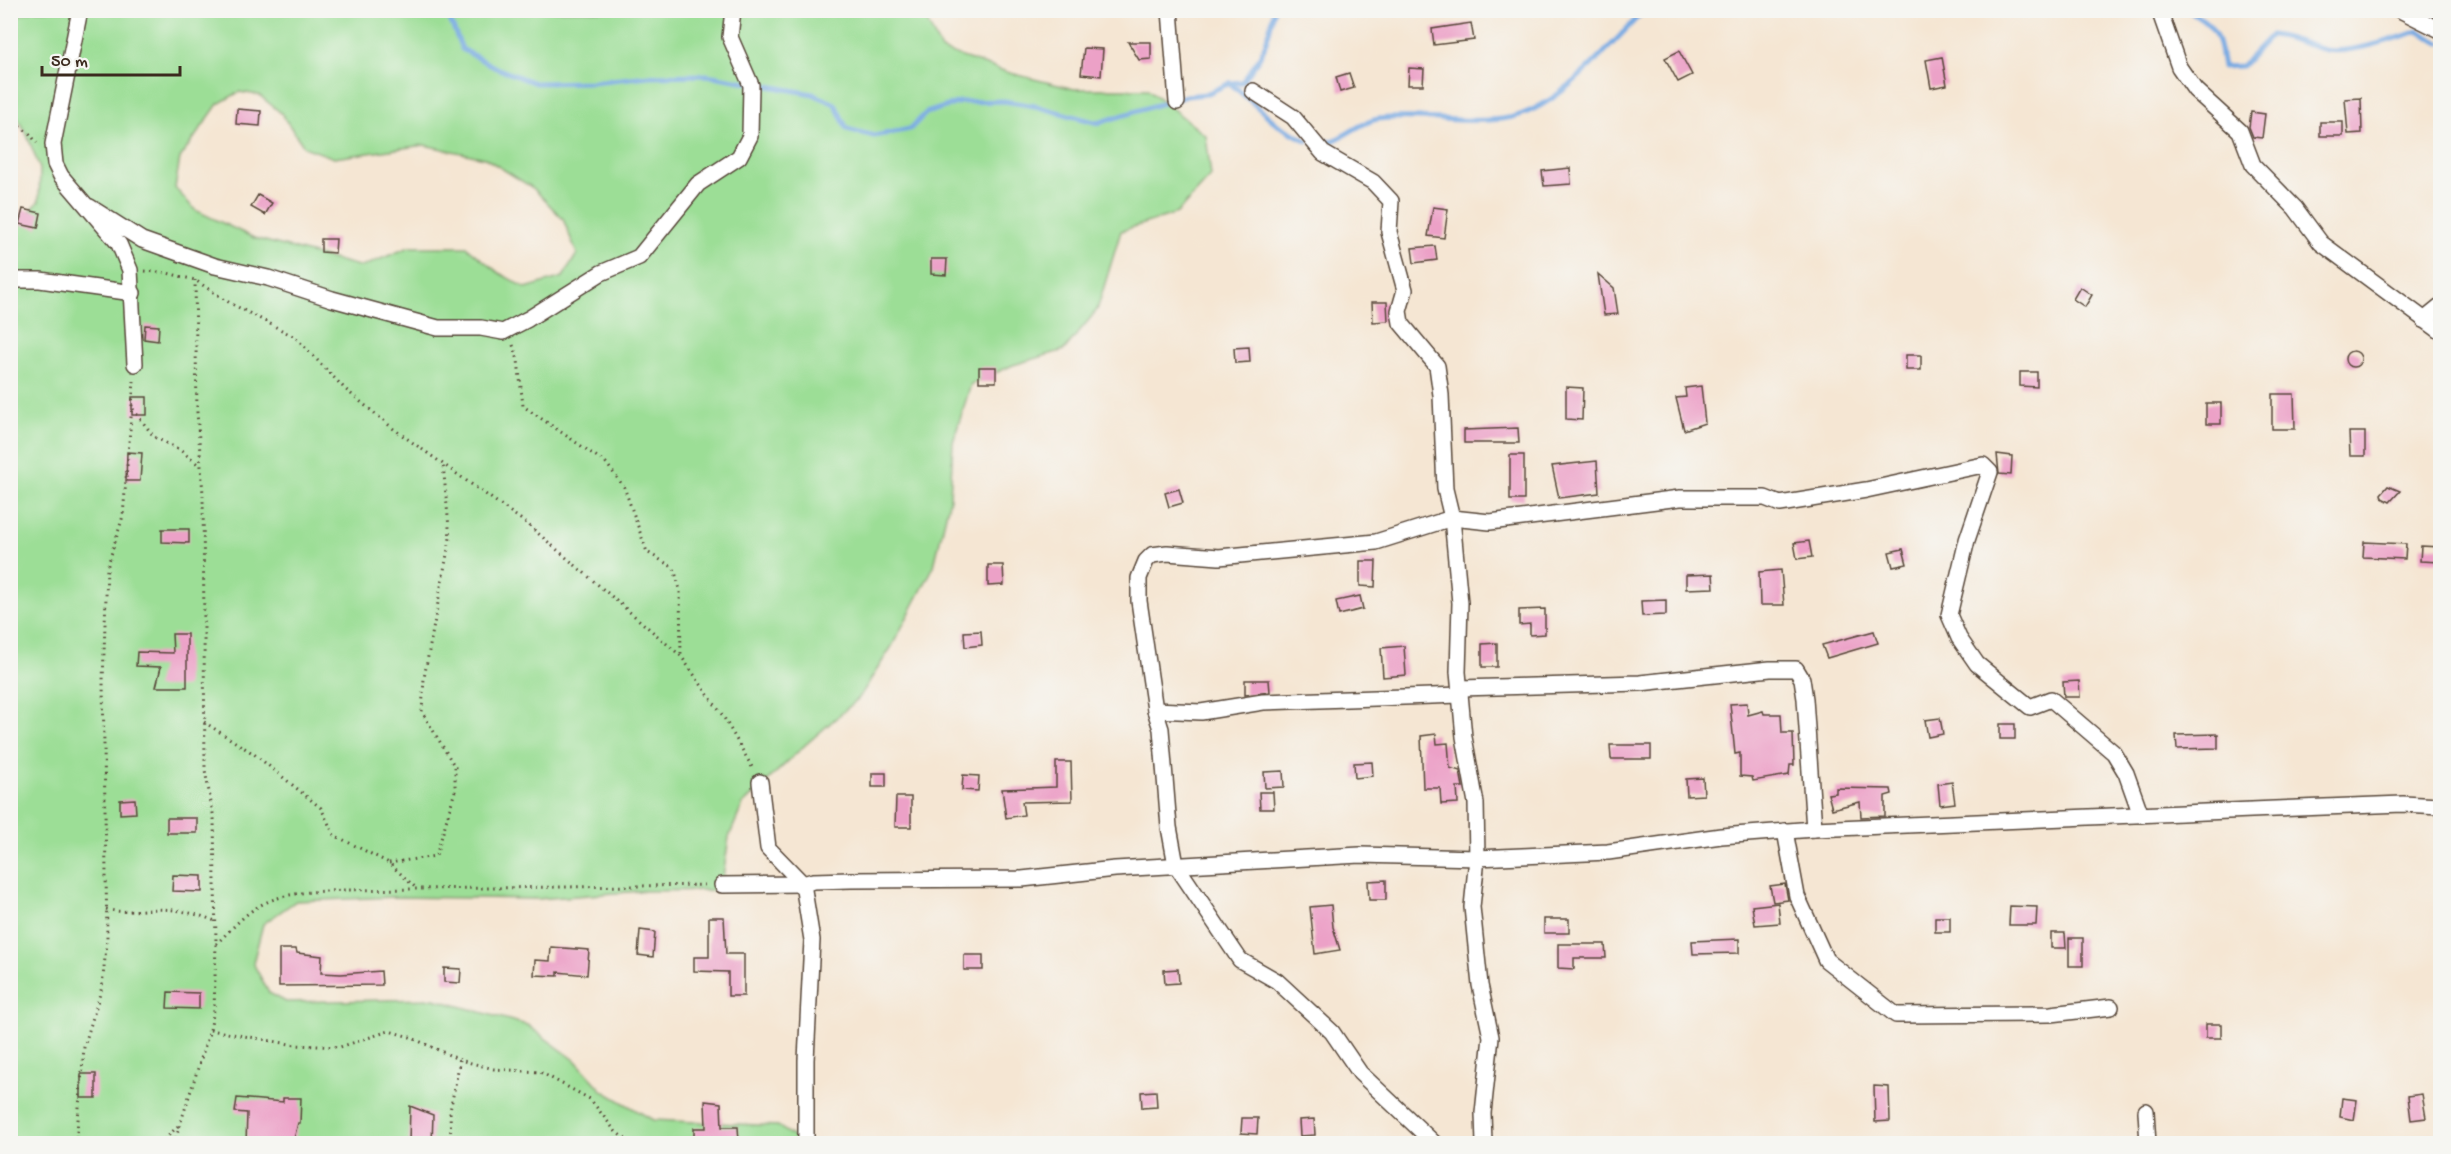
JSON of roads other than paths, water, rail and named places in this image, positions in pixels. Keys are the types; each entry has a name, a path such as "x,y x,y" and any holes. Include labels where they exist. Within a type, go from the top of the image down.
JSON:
{"street":[{"path":"80,10 55,134 55,164 61,176 90,207 118,244 130,270 135,364"},
{"path":"90,207 142,240 215,266 268,278 332,299 438,328 481,328 503,332 601,273 639,257 698,184 740,157 750,136 752,85 730,38 733,10"},
{"path":"1170,10 1177,102"},
{"path":"2159,10 2179,66 2195,90 2240,131 2253,165 2295,208 2321,243 2440,331"},
{"path":"2400,10 2440,30"},
{"path":"1253,91 1293,117 1323,153 1373,182 1391,201 1389,232 1405,290 1399,311 1401,323 1437,366 1441,395 1444,489 1452,518 1460,603 1460,692 1464,737 1476,803 1477,858 1472,907 1480,985 1491,1037 1484,1113 1484,1143"},
{"path":"10,280 40,280 133,293"},
{"path":"2424,320 2440,307"},
{"path":"1435,1143 1360,1073 1332,1032 1277,981 1240,960 1176,865 1169,827 1161,729 1155,710 1139,602 1139,578 1146,561 1152,555 1167,553 1219,557 1376,542 1452,518 1490,522 1680,498 1765,498 1780,504 1866,490 1983,465 1990,472 1967,540 1949,615 1959,638 1977,663 2030,707 2051,699 2114,753 2126,773 2141,815"},
{"path":"1155,710 1201,711 1263,702 1640,683 1770,669 1796,669 1802,679 1805,699 1814,829"},
{"path":"760,782 768,848 803,884 812,940 806,1060 806,1143"},
{"path":"722,885 803,884 813,881 851,880 1022,879 1176,865 1360,855 1477,858 1608,852 1721,836 1814,829 2403,804 2440,806"},
{"path":"1785,831 1797,896 1826,960 1896,1015 2051,1014 2111,1007"},
{"path":"2146,1111 2148,1143"}],"waterway":[{"path":"446,10 462,49 496,68 535,83 707,75 813,94 835,104 847,129 874,136 910,129 926,113 960,102 1004,101 1035,106 1098,123 1186,96 1206,94 1230,83 1242,82 1264,49 1274,10"},
{"path":"1319,143 1342,137 1363,124 1378,119 1486,120 1521,114 1561,92 1645,10"},
{"path":"2104,10 2112,14 2126,10"},
{"path":"2187,10 2204,20 2214,32 2223,67 2242,66 2271,35 2336,51 2372,45 2418,31 2440,43"},
{"path":"1230,83 1278,125 1307,141"}]}
